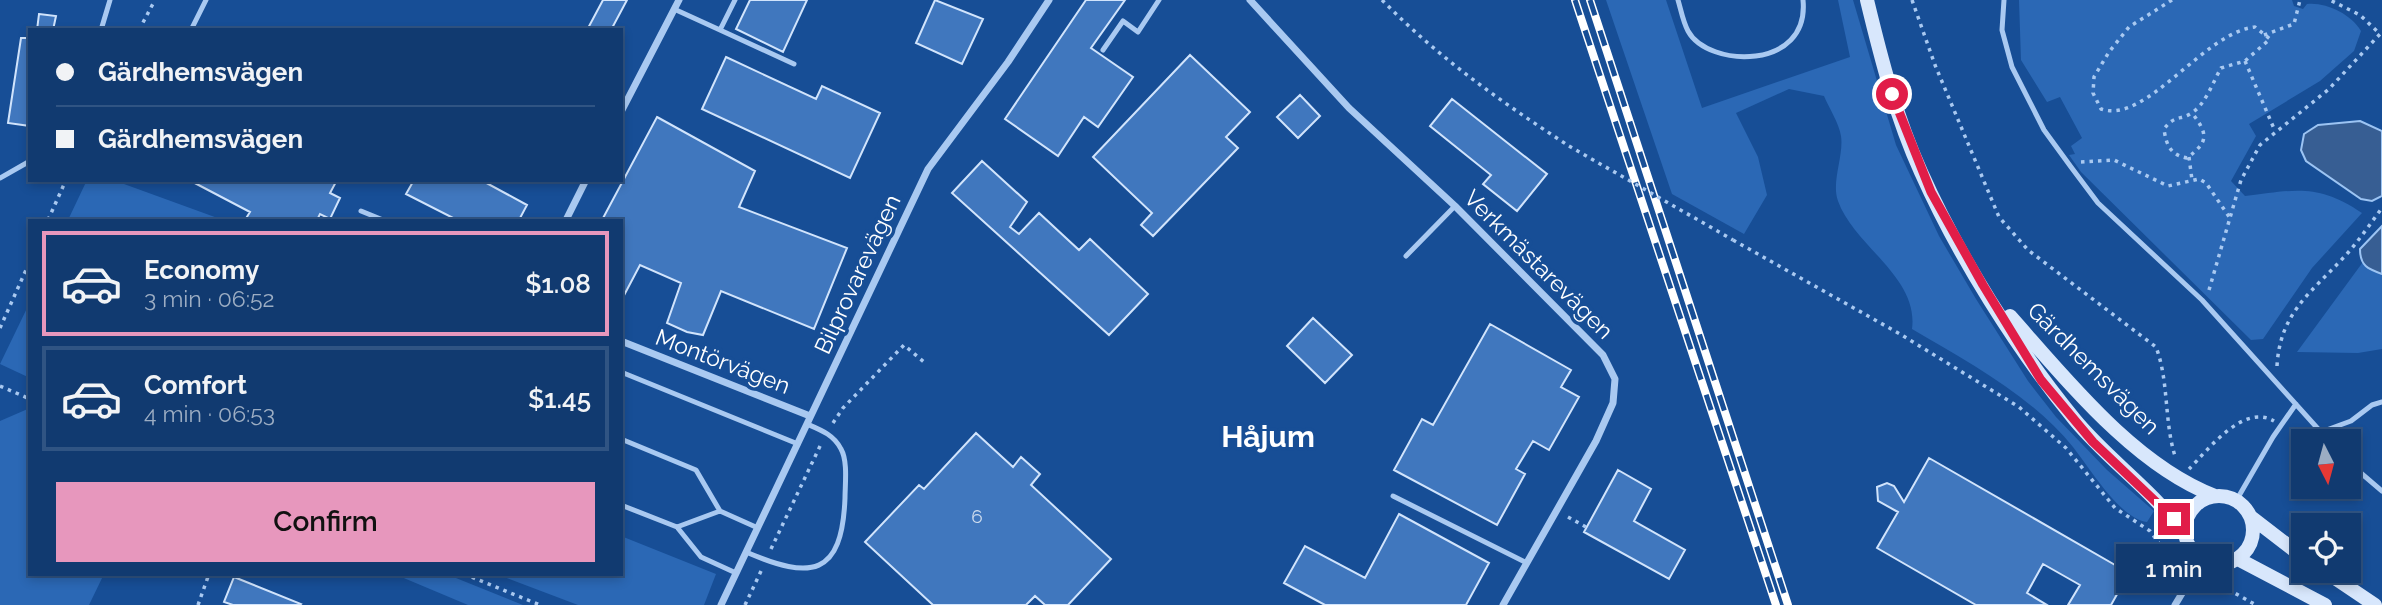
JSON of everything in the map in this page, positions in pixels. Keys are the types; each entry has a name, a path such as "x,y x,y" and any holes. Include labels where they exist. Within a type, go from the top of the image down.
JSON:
{"main road":[{"name":"Gärdhemsvägen","path":"1867,0 1895,102 1921,173 1983,285 2041,380 2093,442 2168,512 2185,535"},
{"name":"Gärdhemsvägen","path":"1983,285 2104,417 2185,485 2215,496"},
{"path":"2291,548 2251,517 2236,501 2215,496 2202,501 2192,510 2186,522 2185,535 2197,565 2238,559 2325,605"},
{"path":"2238,559 2253,537 2251,517"},
{"path":"2342,583 2375,605"}],"street":[{"path":"623,108 679,0"},
{"name":"Bilprovarevägen","path":"721,605 928,169 1008,62 1049,0"},
{"name":"Verkmästarevägen","path":"1250,0 1349,108 1455,206 1603,355 1615,379 1613,404 1557,511 1503,605"},
{"path":"566,219 585,182"},
{"name":"Montörvägen","path":"623,342 810,416"},
{"path":"2175,605 2197,565"}],"lane":[{"path":"102,28 110,0"},
{"path":"192,28 206,0"},
{"path":"720,30 735,0"},
{"path":"1103,50 1123,21 1138,32 1159,0"},
{"path":"1678,0 1688,33 1705,47 1755,57 1776,52 1792,43 1799,29 1803,0"},
{"path":"2004,0 2002,30 2012,66 2044,130 2098,203 2202,300 2318,429"},
{"path":"674,9 793,64"},
{"path":"0,178 28,162"},
{"path":"1406,256 1455,206"},
{"path":"361,211 381,219"},
{"path":"623,373 798,444"},
{"path":"2329,429 2351,421 2382,402"},
{"path":"2236,501 2296,404"},
{"path":"747,552 766,561 800,570 823,565 838,547 844,517 842,450 827,432 807,424"},
{"path":"623,440 696,470 720,512 758,528"},
{"path":"2361,473 2382,491"},
{"path":"1393,496 1527,563"},
{"path":"623,506 677,527 701,556 736,573"},
{"path":"677,527 720,512"}],"path":[{"path":"140,28 155,0"},
{"path":"1382,0 1441,57 1477,85 1569,146 1900,334 2019,407 2066,448 2115,508 2150,531 2169,557 2197,565 2256,605"},
{"path":"1912,0 1935,65 1998,217 2028,250 2156,347 2162,362 2168,430 2178,460"},
{"path":"2172,0 2129,27 2109,52 2095,77 2093,93 2101,109 2113,113 2136,106 2206,49 2245,28 2255,27 2270,39 2265,47 2245,61 2221,68 2206,96 2192,113 2172,118 2164,129 2166,144 2177,157 2189,157 2201,148 2205,138 2202,127 2192,113"},
{"path":"2264,34 2294,24 2300,0"},
{"path":"2202,300 2211,288 2241,180 2260,145 2329,89 2381,34 2360,15 2330,0"},
{"path":"2245,61 2275,131"},
{"path":"2189,157 2192,180"},
{"path":"2081,162 2114,160 2168,186 2192,180 2206,183 2230,218"},
{"path":"48,219 65,182"},
{"path":"2281,387 2278,353 2284,332 2298,304 2344,257 2382,208"},
{"path":"0,328 28,265"},
{"path":"746,605 827,432 843,408 904,345 925,363"},
{"path":"0,386 28,398"},
{"path":"2185,485 2188,471 2240,422 2268,417 2281,425"},
{"path":"1557,511 1586,527"},
{"path":"2150,531 2168,512"},
{"path":"198,605 208,576"},
{"path":"469,576 540,605"}],"shaded area":[{"path":"1606,0 1666,0 1702,108 1850,57 1838,0 1853,0 1896,145 1939,236 2028,381 2056,417 2107,470 2154,511 2147,522 2126,512 2057,429 2019,396 1912,329 1911,310 1906,293 1884,262 1857,233 1838,201 1836,186 1841,136 1824,96 1789,89 1736,113 1758,157 1767,195 1744,234 1672,194"},
{"path":"2019,0 2292,0 2294,6 2303,9 2307,4 2314,4 2337,10 2357,25 2361,31 2354,51 2320,81 2249,124 2256,136 2231,181 2245,196 2306,191 2332,197 2362,213 2312,268 2263,339 2251,340 2081,172 2069,155 2075,154 2071,146 2082,138 2060,97 2047,102 2021,60"},
{"path":"2360,121 2382,131 2382,196 2372,201 2361,199 2306,161 2301,150 2304,134 2318,125"},
{"path":"86,182 118,182 220,219 68,219"},
{"path":"2382,226 2382,274 2366,266 2361,259 2360,249"},
{"path":"2382,236 2382,349 2358,353 2297,352"},
{"path":"28,306 28,377 0,364"},
{"path":"28,409 28,576 103,576 89,605 0,605 0,421"},
{"path":"623,537 716,574 704,605 578,605 501,576 623,576"},
{"path":"399,576 451,576 523,605 468,605"}],"building":[{"path":"603,0 627,0 612,28 588,28"},
{"path":"750,0 807,0 783,52 736,29"},
{"path":"935,0 983,19 962,64 916,43"},
{"path":"1086,0 1125,0 1091,48 1133,77 1098,127 1084,117 1058,156 1005,119"},
{"path":"39,14 56,16 53,28 37,28"},
{"path":"21,38 28,38 28,126 8,123"},
{"path":"1190,55 1250,112 1226,137 1238,148 1153,236 1141,225 1152,213 1093,157"},
{"path":"726,57 816,99 822,86 880,113 850,178 702,109"},
{"path":"1300,95 1320,116 1298,138 1277,117"},
{"path":"1452,99 1547,174 1517,211 1483,184 1491,175 1430,126"},
{"path":"657,117 755,171 739,207 847,248 814,329 721,291 703,335 687,332 667,323 681,283 640,265 623,297 623,219 603,219"},
{"path":"982,161 1027,202 1010,227 1019,234 1039,213 1079,250 1090,239 1148,294 1109,335 952,193"},
{"path":"193,182 336,182 330,193 340,198 330,219 320,214 318,219 246,219 250,212"},
{"path":"413,182 485,182 527,205 520,219 455,219 406,194"},
{"path":"1313,318 1352,355 1325,383 1287,346"},
{"path":"1490,324 1571,370 1561,387 1579,397 1549,450 1533,441 1516,469 1525,474 1497,525 1394,470 1422,419 1433,425"},
{"path":"976,433 1013,467 1021,457 1040,474 1031,485 1111,559 1068,605 1045,605 1035,596 1026,605 933,605 865,542 919,485 924,489"},
{"path":"1929,458 2129,573 2111,605 2068,605 2080,585 2043,564 2027,593 2047,605 1976,605 1877,548 1898,512 1878,501 1877,487 1887,483 1894,486 1904,502"},
{"path":"1618,470 1651,489 1634,521 1685,550 1669,579 1584,532"},
{"path":"1399,514 1489,563 1466,605 1325,605 1284,583 1305,546 1365,578"},
{"path":"234,577 301,604 233,605 224,602"}],"railway":[{"path":"1575,0 1776,605"},
{"path":"1590,0 1788,605"}],"district":[{"name":"Håjum","path":"1268,436"}],"route":[{"path":"1892,94 1921,173 1983,285 2041,380 2093,442 2174,519"}]}
